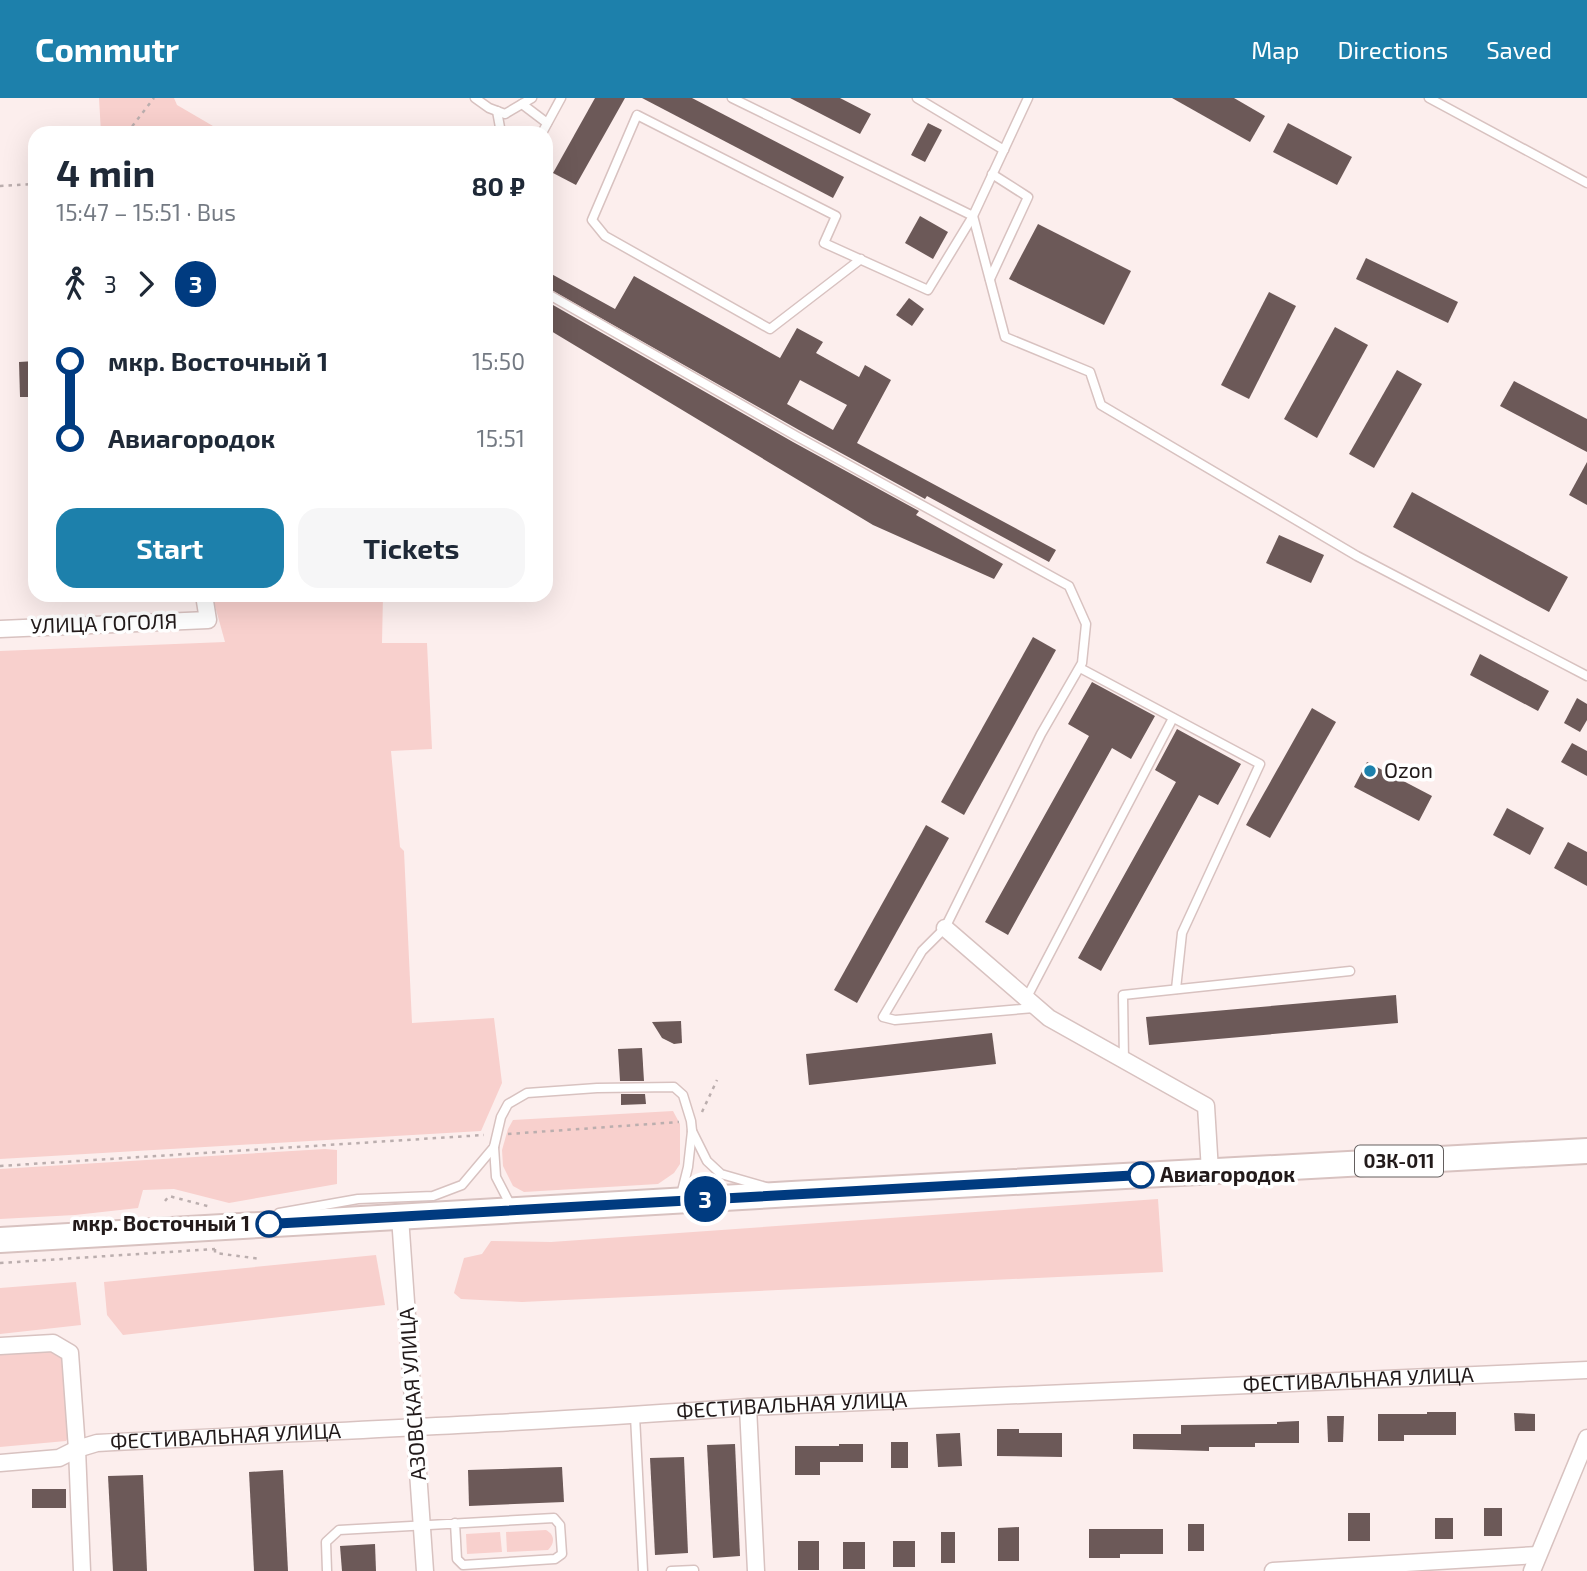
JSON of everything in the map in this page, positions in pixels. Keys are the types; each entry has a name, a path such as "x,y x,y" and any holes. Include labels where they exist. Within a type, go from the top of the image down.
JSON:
{"main road":[{"name":"03К-011","path":"0,1240 1587,1151"}],"street":[{"name":"УЛИЦА ГОГОЛЯ","path":"0,629 208,620 205,602"},
{"path":"944,928 1049,1018 1206,1106 1210,1171"},
{"name":"АЗОВСКАЯ УЛИЦА","path":"400,1217 425,1571"},
{"path":"0,1346 53,1343 70,1353 82,1571"},
{"name":"ФЕСТИВАЛЬНАЯ УЛИЦА","path":"0,1463 59,1458 97,1443 635,1416 748,1407 1587,1370"},
{"path":"748,1407 756,1571"},
{"path":"1532,1571 1587,1438"},
{"path":"1273,1571 1538,1555"}],"lane":[{"path":"475,98 489,108 505,114 532,98"},
{"path":"546,126 561,98"},
{"path":"732,98 973,216 1005,337 1090,372 1101,405 1357,556 1587,676"},
{"path":"917,98 1004,150"},
{"path":"861,259 770,330 605,236 592,220 638,115 836,216 824,243 861,259 928,290 973,216 1028,98"},
{"path":"1429,98 1587,183"},
{"path":"522,104 547,123"},
{"path":"497,111 499,126"},
{"path":"990,279 1028,197 992,174"},
{"path":"553,297 796,436 1069,586 1086,624 1083,663 1041,734 944,928 922,951 883,1017 895,1020 1032,1003 1173,718"},
{"path":"1080,668 1260,764 1182,933 1176,989"},
{"path":"1124,1061 1123,995 1350,971"},
{"path":"513,1210 496,1177 494,1147 501,1117 508,1104 527,1093 585,1089 674,1087 683,1095 692,1131 688,1167 680,1201"},
{"path":"692,1131 707,1161 721,1174 792,1194"},
{"path":"172,1230 358,1199 433,1196 462,1185 494,1147"},
{"path":"635,1416 643,1571"},
{"path":"327,1571 326,1542 339,1530 455,1523 554,1518 560,1525 562,1554 555,1559 463,1565 457,1559 455,1523"},
{"path":"671,1571 694,1570"}],"path":[{"path":"132,126 154,98"},
{"path":"0,186 28,184"},
{"path":"0,1166 691,1121 698,1119 717,1080"},
{"path":"0,1263 215,1249"}],"shaded area":[{"path":"99,98 174,98 177,105 213,126 101,126"},
{"path":"214,602 383,602 382,643 427,643 432,749 391,751 400,847 404,851 412,1023 494,1018 502,1083 481,1131 0,1159 0,651 225,642"},
{"path":"673,1111 680,1124 680,1164 674,1173 658,1184 524,1192 513,1186 503,1166 502,1150 513,1120"},
{"path":"337,1150 337,1184 229,1203 174,1189 143,1190 138,1208 0,1219 0,1169"},
{"path":"1158,1199 1163,1272 522,1302 461,1299 454,1293 464,1258 482,1254 491,1241 551,1242"},
{"path":"376,1255 385,1305 123,1335 107,1315 104,1282"},
{"path":"76,1282 81,1325 0,1334 0,1288"},
{"path":"54,1347 67,1358 71,1432 66,1441 0,1447 0,1350"},
{"path":"546,1530 553,1539 548,1550 507,1552 506,1532"},
{"path":"500,1532 502,1552 467,1554 466,1534"}],"building":[{"path":"595,98 625,98 576,185 553,173"},
{"path":"642,98 692,98 844,177 833,198"},
{"path":"790,98 840,98 871,114 860,134"},
{"path":"1172,98 1234,98 1265,116 1250,142"},
{"path":"928,123 942,130 925,162 911,155"},
{"path":"1288,123 1352,157 1337,185 1273,152"},
{"path":"920,216 948,232 933,259 905,243"},
{"path":"1038,224 1131,271 1104,325 1009,279"},
{"path":"1366,258 1458,302 1448,323 1356,279"},
{"path":"553,275 615,309 634,276 780,358 797,328 823,342 816,353 859,377 865,365 891,380 857,443 1056,550 1049,562 927,496 925,499 553,291","holes":["800,380 847,405 833,430 787,404"]},
{"path":"1269,292 1296,306 1249,399 1221,385"},
{"path":"909,298 924,309 912,326 896,315"},
{"path":"553,305 919,511 916,515 1003,564 994,579 873,525 553,332"},
{"path":"1335,327 1368,345 1317,438 1284,419"},
{"path":"28,361 28,397 20,397 19,362"},
{"path":"1397,370 1422,384 1374,468 1349,454"},
{"path":"1514,381 1587,419 1587,452 1500,406"},
{"path":"1587,462 1587,505 1569,495"},
{"path":"1412,492 1568,577 1549,612 1393,527"},
{"path":"1279,535 1324,555 1311,583 1266,563"},
{"path":"1033,637 1056,650 964,815 941,802"},
{"path":"1480,654 1549,691 1538,711 1470,675"},
{"path":"1092,682 1155,716 1131,759 1112,748 1008,935 985,922 1089,736 1068,724"},
{"path":"1577,698 1587,704 1587,720 1580,732 1564,723"},
{"path":"1312,708 1336,722 1270,838 1246,825"},
{"path":"1177,729 1241,764 1218,805 1199,795 1101,971 1078,958 1176,782 1155,770"},
{"path":"1572,743 1587,751 1587,776 1561,762"},
{"path":"1367,762 1432,796 1419,821 1354,787"},
{"path":"1507,808 1544,828 1530,855 1493,835"},
{"path":"926,825 949,838 857,1003 834,990"},
{"path":"1568,842 1587,852 1587,886 1554,868"},
{"path":"1396,995 1398,1023 1149,1045 1146,1017"},
{"path":"681,1021 682,1043 674,1044 662,1038 652,1022"},
{"path":"992,1033 996,1064 809,1085 806,1054"},
{"path":"642,1048 644,1081 620,1081 618,1049"},
{"path":"621,1094 645,1094 646,1104 621,1105"},
{"path":"1456,1412 1456,1435 1404,1435 1404,1441 1378,1441 1378,1414"},
{"path":"1514,1413 1535,1414 1535,1431 1515,1431"},
{"path":"1327,1416 1344,1416 1343,1442 1328,1442"},
{"path":"1299,1421 1299,1443 1209,1447 1209,1451 1133,1449 1133,1434 1181,1434 1181,1425 1277,1424"},
{"path":"997,1429 1019,1429 1019,1433 1062,1433 1062,1457 997,1456"},
{"path":"960,1433 962,1466 938,1467 936,1434"},
{"path":"891,1442 908,1442 908,1468 891,1468"},
{"path":"735,1444 740,1556 713,1558 707,1445"},
{"path":"863,1444 863,1462 820,1462 820,1475 795,1475 795,1446"},
{"path":"684,1457 688,1553 655,1555 650,1458"},
{"path":"562,1467 564,1502 469,1506 468,1470"},
{"path":"283,1470 288,1571 254,1571 249,1472"},
{"path":"143,1475 147,1571 113,1571 108,1476"},
{"path":"32,1489 66,1489 66,1508 32,1508"},
{"path":"1484,1508 1502,1508 1502,1536 1484,1536"},
{"path":"1348,1513 1370,1513 1370,1541 1348,1541"},
{"path":"1435,1518 1453,1518 1453,1539 1435,1539"},
{"path":"1188,1524 1204,1524 1204,1551 1188,1551"},
{"path":"1019,1527 1019,1561 998,1561 998,1528"},
{"path":"1089,1529 1163,1529 1163,1554 1120,1554 1120,1558 1089,1558"},
{"path":"941,1532 955,1532 955,1563 941,1563"},
{"path":"798,1541 819,1541 819,1570 798,1570"},
{"path":"893,1541 915,1541 915,1567 893,1567"},
{"path":"843,1542 865,1542 865,1569 843,1569"},
{"path":"375,1544 376,1571 342,1571 340,1546"}],"bus line":[{"name":"3","path":"269,1224 1141,1175"}],"place":[{"name":"Ozon","path":"1370,771"},
{"name":"Авиагородок","path":"1141,1175"},
{"name":"мкр. Восточный 1","path":"269,1224"}]}
